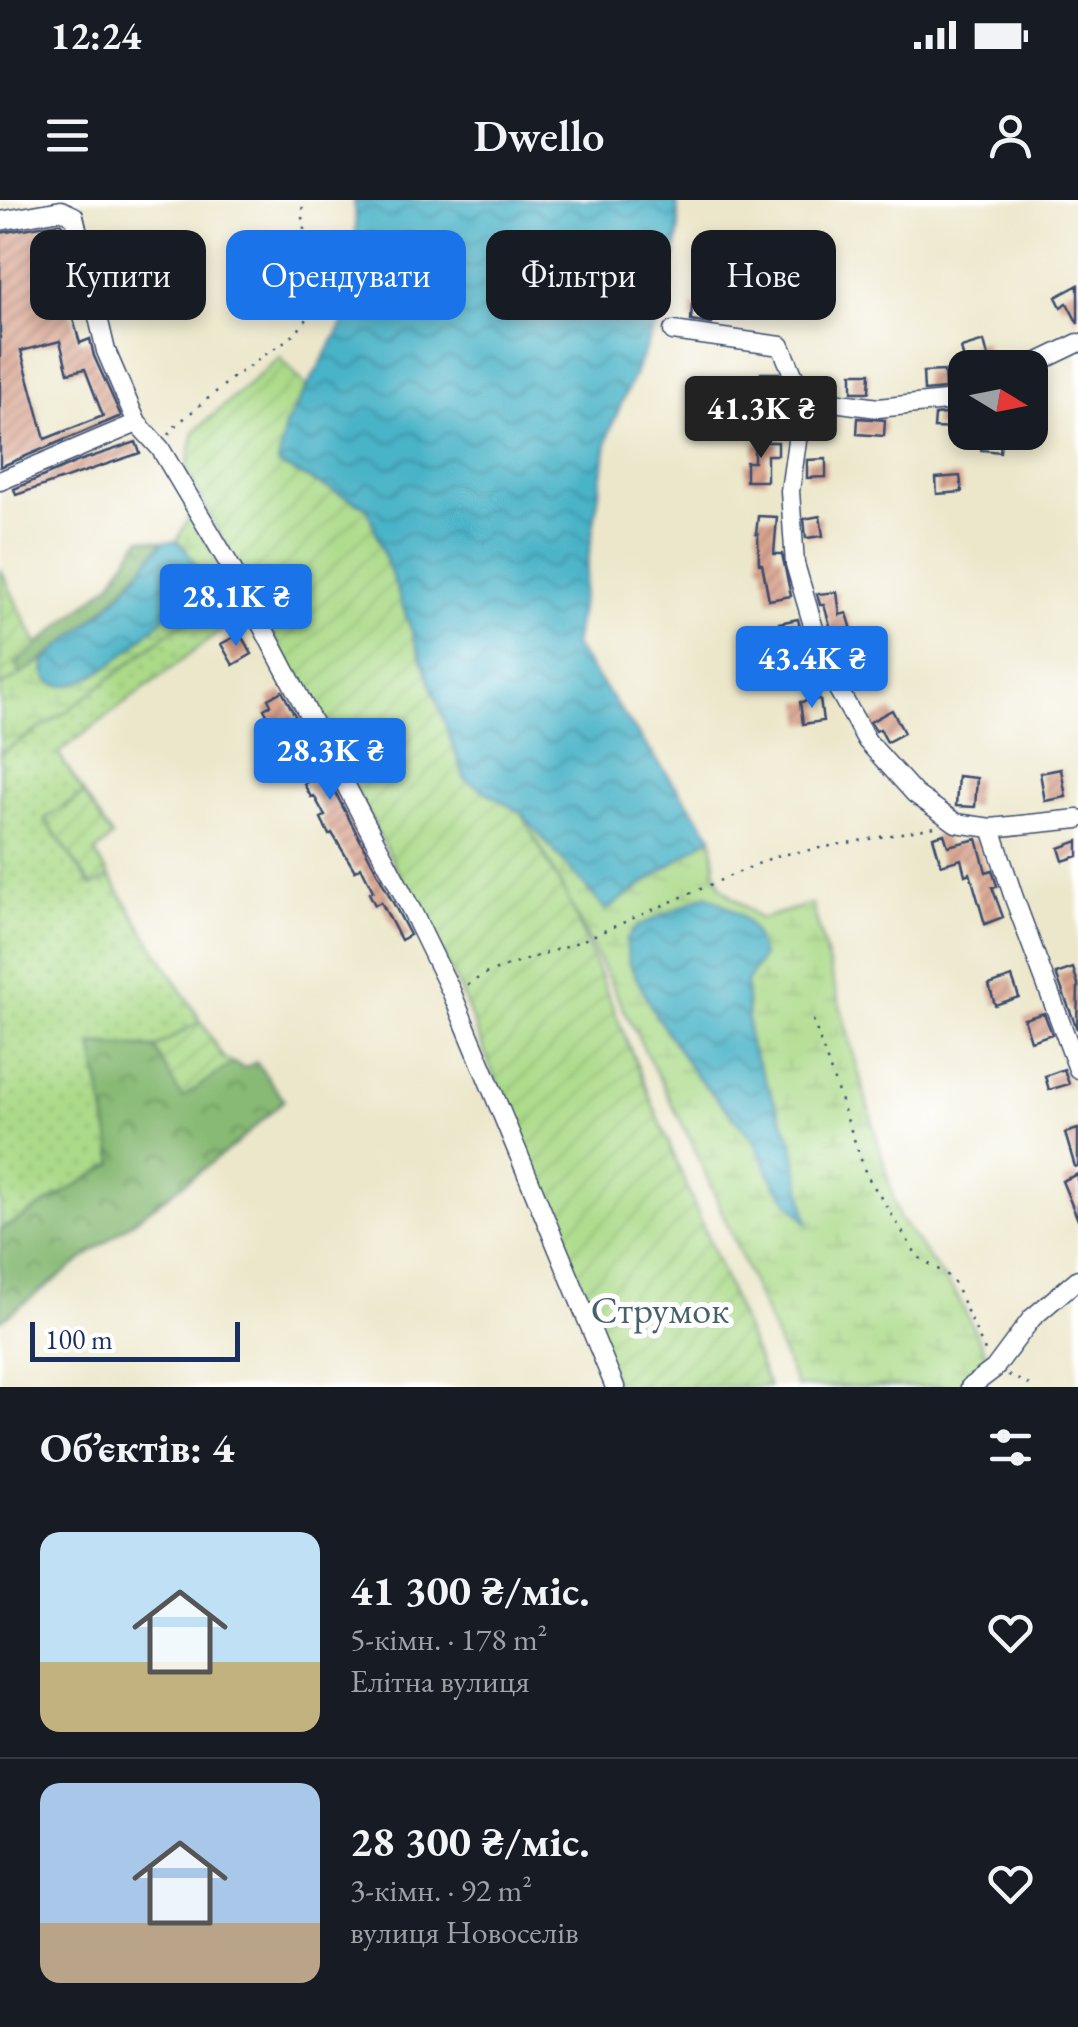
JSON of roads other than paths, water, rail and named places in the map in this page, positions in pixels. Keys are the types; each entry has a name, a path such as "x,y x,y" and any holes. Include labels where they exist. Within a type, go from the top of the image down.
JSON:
{"street":[{"path":"0,221 61,210 74,216 106,351 137,423 160,448 232,569 413,913 451,991 615,1387"},
{"path":"673,331 781,346 804,398 790,491 794,564 824,666 867,742 915,794 956,823 991,828 1078,819"},
{"path":"1048,357 1078,342"},
{"path":"804,398 878,408 948,401"},
{"path":"0,481 137,423"},
{"path":"991,828 1078,1068"},
{"path":"970,1387 994,1369 1032,1318 1078,1279"}],"water":[{"path":"354,200 677,200 679,226 671,290 671,230 486,230 486,320 658,320 609,432 574,646 712,836 606,910 521,813 465,779 367,507 278,464 285,426 345,320 466,320 466,230 356,230"},
{"path":"177,541 201,572 199,582 112,664 72,684 49,680 46,659 106,609 163,542"},
{"path":"706,895 743,918 759,944 762,957 746,982 749,1043 793,1144 808,1224 776,1186 753,1139 694,1073 655,1014 629,963 626,940 637,927"}],"park label":[{"name":"Струмок","path":"660,1309"}]}
